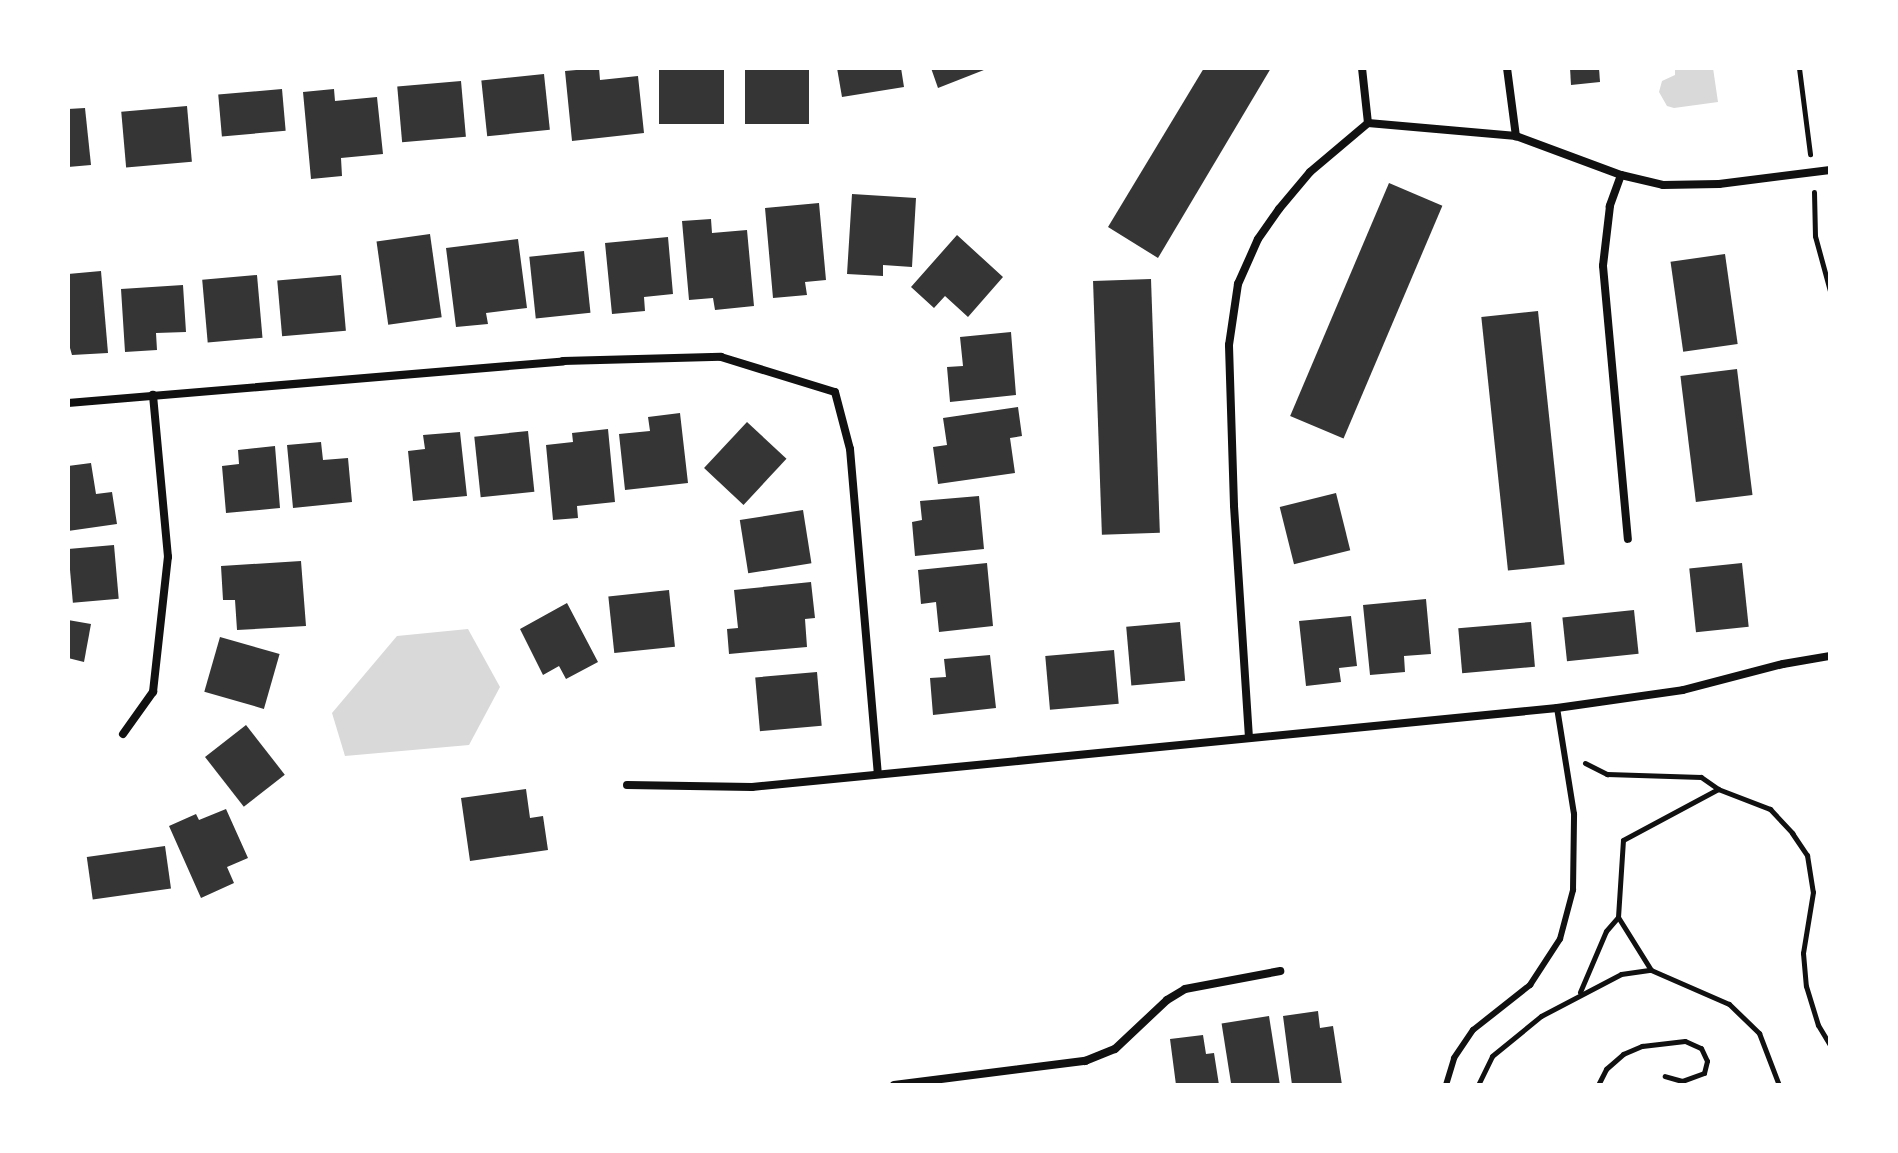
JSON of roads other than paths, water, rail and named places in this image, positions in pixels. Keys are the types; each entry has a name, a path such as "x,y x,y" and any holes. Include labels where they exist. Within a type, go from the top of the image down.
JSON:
{"street":[{"path":"1362,68 1368,123"},
{"path":"1507,68 1516,136"},
{"path":"1249,738 1234,505 1229,345 1238,284 1258,239 1310,172 1368,123 1516,136 1621,175 1663,185 1719,184 1830,170"},
{"path":"1621,175 1610,206 1603,266 1628,539"},
{"path":"68,403 563,361 721,357 835,392 850,449 878,774"},
{"path":"123,734 153,692 168,557 153,395"},
{"path":"627,785 752,787 1557,708 1683,690 1783,664 1830,656"},
{"path":"894,1085 1085,1061 1115,1049 1167,1000 1185,989 1280,971"}],"lane":[{"path":"1446,1085 1454,1058 1473,1030 1530,985 1560,939 1573,890 1574,814 1557,708"}]}
